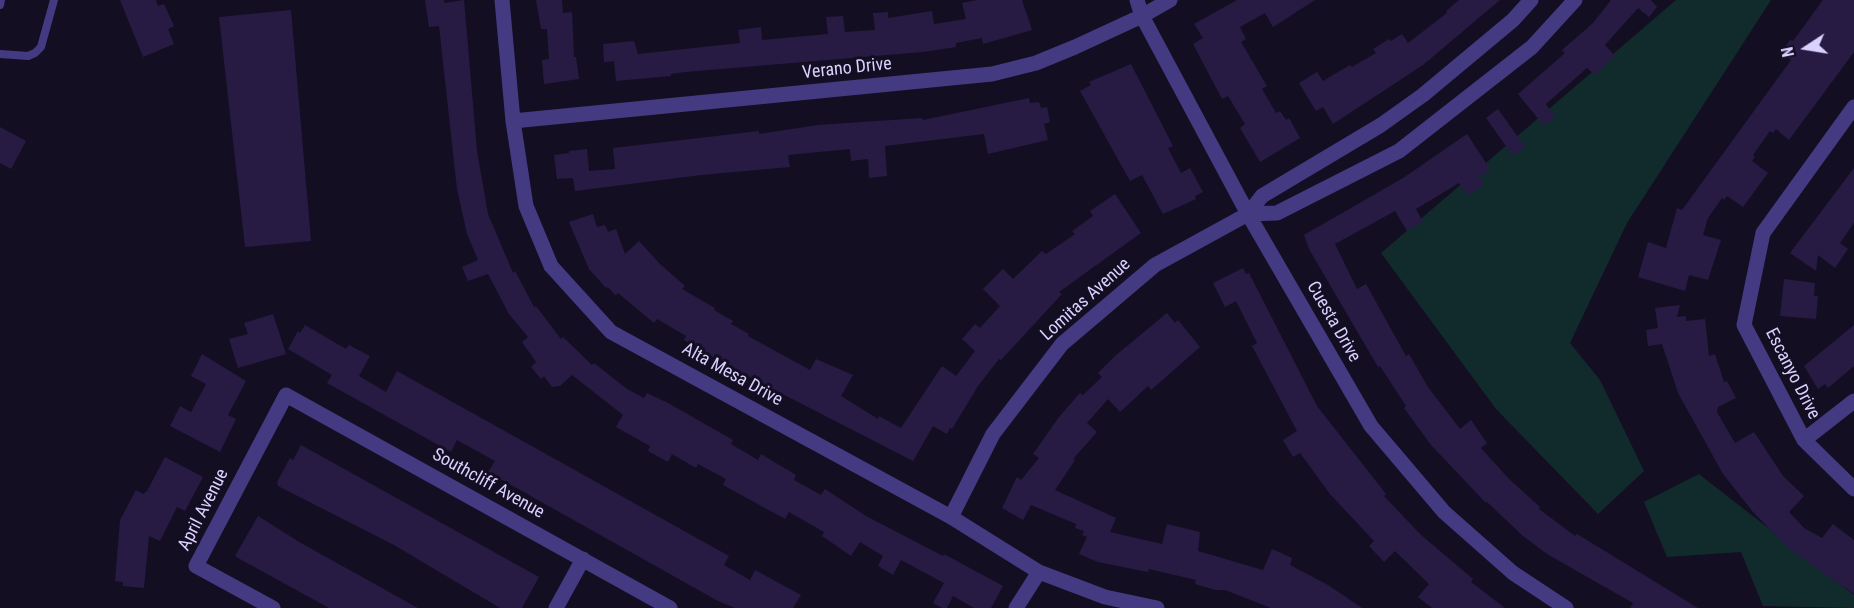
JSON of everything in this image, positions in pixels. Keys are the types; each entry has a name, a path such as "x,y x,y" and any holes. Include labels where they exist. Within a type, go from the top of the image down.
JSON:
{"street":[{"name":"Alta Mesa Drive","path":"502,0 513,121 526,206 551,266 611,332 951,517 1038,572 1105,597 1157,608"},
{"name":"Cuesta Drive","path":"1137,0 1142,16 1248,214 1371,426 1444,512 1513,573 1566,608"},
{"name":"Verano Drive","path":"513,121 992,74 1036,63 1142,16 1170,0"},
{"name":"Lomitas Avenue","path":"951,517 993,434 1062,344 1155,264 1248,214 1262,196 1381,125 1423,95 1513,20 1532,0"},
{"name":"Lomitas Avenue","path":"1248,214 1277,213 1399,151 1532,47 1575,0"},
{"name":"Escanyo Drive","path":"1854,107 1763,233 1744,325 1804,440 1854,489"},
{"name":"Southcliff Avenue","path":"286,395 670,608"},
{"name":"April Avenue","path":"273,608 196,566 286,395"},
{"path":"1804,440 1854,401"},
{"path":"556,608 583,559"},
{"path":"1016,608 1038,572"}],"lane":[{"path":"0,5 2,0"},
{"path":"0,54 28,56 35,53 41,47 54,0"}],"green space":[{"path":"1676,0 1771,0 1627,223 1570,343 1600,380 1644,471 1598,514 1496,409 1381,253"},
{"path":"1699,474 1854,595 1854,608 1763,606 1741,552 1667,557 1644,502"}],"building":[{"path":"120,0 156,0 158,6 164,4 174,26 168,29 174,44 143,57"},
{"path":"425,0 444,0 444,3 464,0 477,151 488,214 513,273 515,271 534,307 536,306 561,339 563,337 592,365 594,363 627,389 644,398 647,393 668,403 733,440 731,444 758,460 761,454 796,475 794,480 821,495 825,489 866,516 1003,586 991,608 974,608 953,596 947,608 942,608 933,603 944,583 901,560 893,575 878,566 883,556 860,542 851,556 822,536 824,532 789,512 785,519 723,485 726,479 698,464 696,468 672,454 668,462 648,451 650,446 616,427 623,415 572,375 560,386 552,387 544,376 541,379 531,367 536,362 522,342 528,337 509,314 488,274 468,281 462,267 478,260 467,234 457,189 439,26 429,27"},
{"path":"536,0 562,0 563,13 572,12 574,57 576,57 579,79 544,84 542,60 549,59 547,29 541,29"},
{"path":"977,0 1022,0 1032,30 983,44 982,38 956,43 956,47 923,52 685,72 671,74 671,76 616,81 614,61 604,62 603,44 634,41 638,54 740,43 738,30 761,27 762,40 828,34 826,17 843,16 845,32 875,30 873,13 888,12 888,18 932,11 934,24 966,19 962,3"},
{"path":"1237,0 1315,0 1273,27 1265,13 1240,27 1246,39 1241,42 1267,86 1262,89 1276,113 1280,111 1286,120 1289,118 1300,138 1260,162 1240,128 1245,124 1228,96 1222,99 1193,44 1203,38 1194,24"},
{"path":"1459,0 1500,0 1423,65 1333,124 1323,107 1316,111 1299,83 1317,72 1323,81 1376,53 1373,49 1402,34 1408,43 1447,13 1446,11"},
{"path":"1611,0 1651,0 1657,7 1649,17 1638,8 1605,45 1615,56 1595,75 1587,68 1546,104 1555,117 1544,126 1518,94 1565,53 1562,50 1593,23"},
{"path":"1823,0 1854,0 1854,52 1789,140 1776,129 1773,133 1770,131 1753,155 1755,157 1752,161 1768,173 1743,207 1727,196 1724,200 1722,198 1708,218 1703,235 1721,240 1708,280 1689,275 1685,291 1638,277 1648,242 1666,248 1677,208 1682,210 1791,60 1781,53 1790,40 1793,41"},
{"path":"291,10 311,241 245,247 219,17"},
{"path":"1131,64 1173,146 1168,148 1181,173 1190,168 1203,192 1195,196 1196,199 1163,214 1142,175 1130,181 1080,91 1091,85 1089,82"},
{"path":"1029,98 1030,103 1039,102 1041,108 1047,107 1050,122 1044,124 1048,140 988,154 984,134 885,146 887,176 869,178 868,159 851,161 850,149 788,155 790,167 701,175 575,191 573,178 557,179 554,155 569,153 569,151 587,149 589,171 615,169 613,148 759,131 759,134 818,125 922,118 923,120"},
{"path":"1498,109 1525,147 1513,156 1486,118"},
{"path":"0,127 26,141 11,169 0,163"},
{"path":"1467,134 1490,169 1479,177 1484,185 1468,196 1459,183 1416,209 1423,222 1407,231 1395,211 1335,244 1357,289 1366,284 1406,356 1409,354 1428,387 1460,429 1471,420 1487,443 1481,448 1509,479 1540,507 1539,509 1575,536 1577,534 1698,608 1630,608 1633,603 1547,554 1486,503 1431,445 1404,408 1406,406 1380,366 1378,367 1309,249 1304,235 1403,178"},
{"path":"1854,168 1854,223 1840,243 1848,249 1835,268 1818,255 1816,271 1790,253"},
{"path":"1115,194 1141,233 1059,292 1062,294 1001,360 999,359 978,386 952,429 950,428 947,434 933,426 913,461 730,367 684,340 686,336 657,319 654,323 618,293 615,295 608,287 606,288 589,269 569,222 593,214 597,227 605,225 608,232 616,229 625,254 639,241 685,286 682,289 715,308 714,310 733,321 731,324 749,334 748,336 810,370 816,359 853,375 841,396 878,419 879,416 901,428 942,366 956,376 975,351 962,339 975,324 980,328 1000,306 983,289 1003,269 1013,279 1042,251 1046,254 1075,234 1072,231 1093,216 1090,211"},
{"path":"1243,268 1246,274 1249,273 1317,406 1386,494 1384,496 1420,534 1473,579 1471,582 1505,608 1432,608 1418,597 1429,584 1395,551 1384,562 1369,546 1374,541 1330,494 1300,453 1293,457 1283,440 1297,431 1252,346 1257,343 1236,301 1225,307 1213,283"},
{"path":"1784,279 1815,283 1814,296 1818,296 1816,319 1780,316"},
{"path":"1680,305 1677,317 1686,316 1686,321 1705,319 1709,356 1715,354 1724,382 1727,381 1736,398 1718,407 1717,412 1735,443 1754,432 1783,476 1804,496 1789,512 1804,528 1822,538 1833,524 1854,540 1854,594 1789,549 1753,512 1723,474 1678,393 1662,344 1648,346 1646,330 1658,328 1655,308"},
{"path":"1167,313 1175,323 1178,320 1200,347 1151,390 1148,386 1120,412 1108,399 1087,423 1097,432 1073,459 1075,460 1055,490 1116,518 1110,532 1162,544 1167,524 1200,532 1198,551 1263,570 1272,549 1292,558 1290,565 1328,585 1362,608 1271,608 1225,590 1215,590 1195,584 1196,580 1149,569 1148,572 1098,562 1079,554 1087,537 1082,535 1084,531 1075,528 1076,524 1031,505 1023,520 1002,508 1017,477 1021,480 1039,458 1033,454 1059,417 1080,393 1083,395 1102,377 1098,373 1115,356"},
{"path":"273,314 286,354 238,368 229,339 248,334 244,323"},
{"path":"305,325 346,349 349,345 370,356 359,376 386,392 397,371 729,556 724,565 750,580 755,570 801,595 793,608 735,608 718,601 488,472 495,461 457,440 451,452 327,383 332,375 288,349 298,331 300,333"},
{"path":"1854,325 1854,366 1828,388 1825,384 1818,389 1804,366"},
{"path":"202,354 246,381 228,415 236,419 220,452 170,426 180,406 191,412 206,384 191,376"},
{"path":"301,445 539,577 522,608 500,608 394,545 278,486 277,482 290,458 293,460"},
{"path":"165,457 203,477 185,511 177,507 160,541 149,536 144,588 123,586 123,582 115,581 120,520 136,490 143,494 147,491"},
{"path":"258,516 301,543 418,608 329,608 238,558 235,556"}]}
